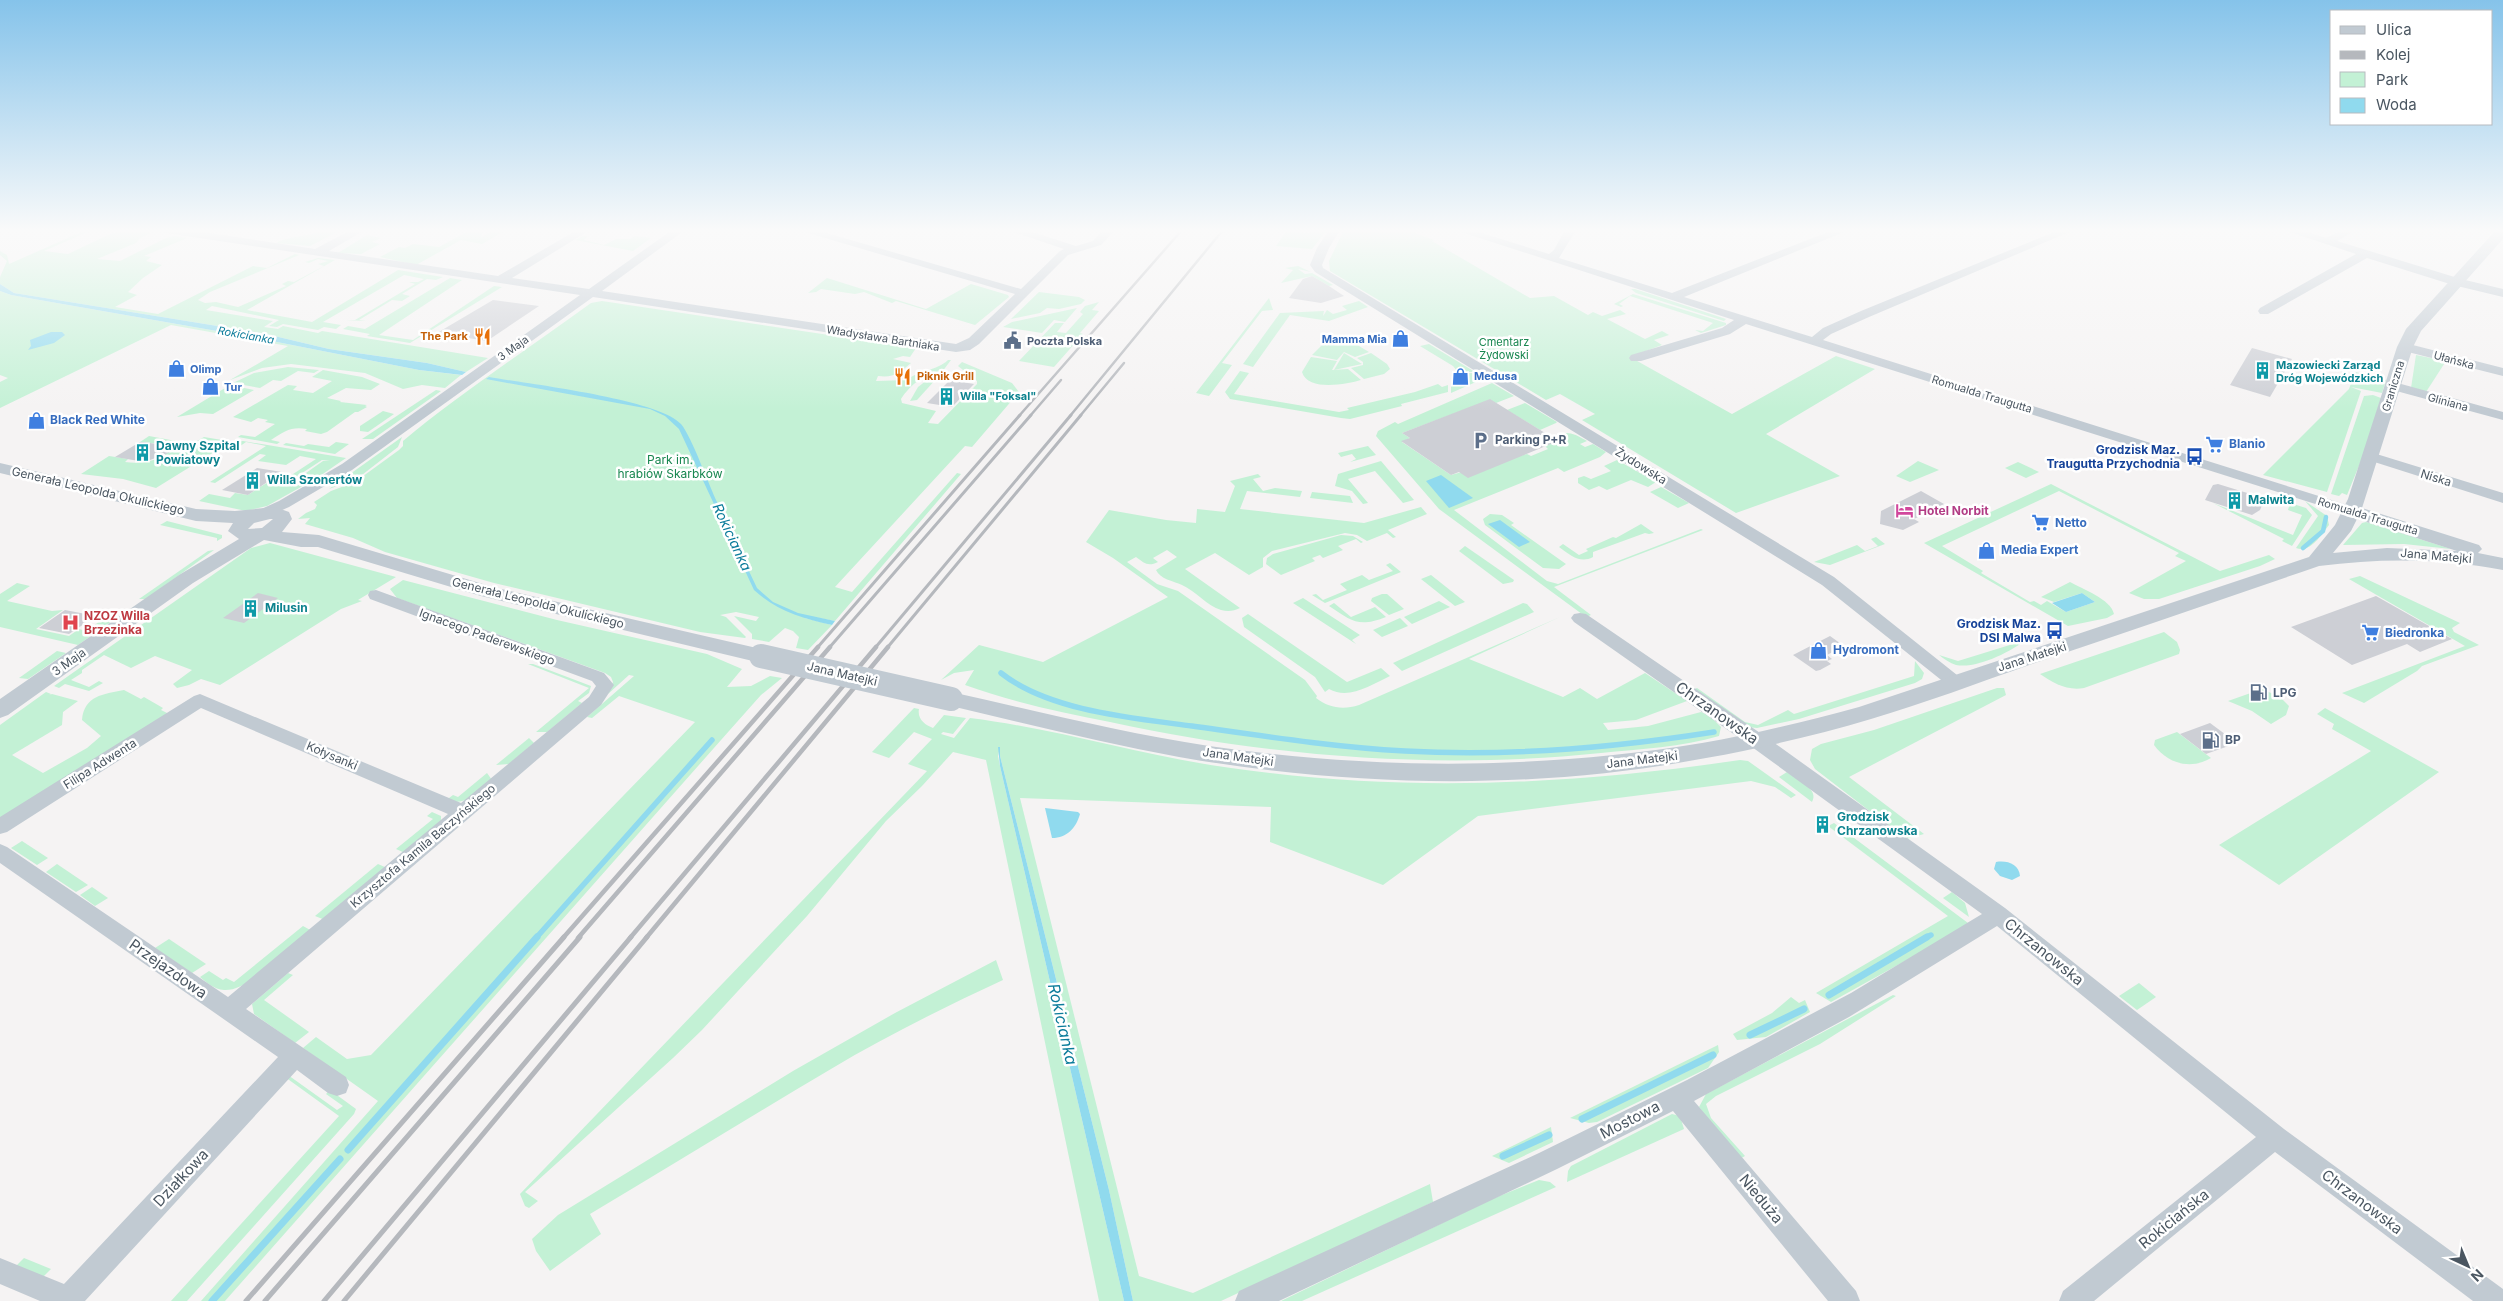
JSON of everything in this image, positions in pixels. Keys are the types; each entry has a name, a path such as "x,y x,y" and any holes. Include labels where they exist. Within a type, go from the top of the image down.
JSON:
{"street":[{"name":"Władysława Bartniaka","path":"567,291 950,348 963,348 974,341 1023,293"},
{"name":"3 Maja","path":"186,579 229,543 244,522 284,504 347,467 595,291"},
{"path":"1015,291 1023,293 1025,291"},
{"name":"Żydowska","path":"1352,291 1828,581 1956,683"},
{"name":"Romualda Traugutta","path":"1653,291 2503,558"},
{"path":"1673,297 1690,291"},
{"path":"1813,342 1828,332 1865,314 1922,291"},
{"path":"2264,311 2300,291"},
{"name":"Graniczna","path":"2316,561 2344,527 2352,511 2394,386 2405,347 2414,329 2449,291"},
{"path":"1636,358 1726,331 1744,320"},
{"name":"Ułańska","path":"2405,347 2503,372"},
{"name":"Gliniana","path":"2394,386 2503,416"},
{"name":"Niska","path":"2370,456 2503,498"},
{"name":"3 Maja","path":"0,710 186,579 261,534 277,527 288,511 330,484 347,467"},
{"name":"Generała Leopolda Okulickiego","path":"0,468 196,515 235,517 278,513 288,526 308,533 319,541 378,561 497,594 761,656"},
{"name":"Generała Leopolda Okulickiego","path":"196,515 207,522 238,531 245,535 261,534 300,541 319,541"},
{"name":"Jana Matejki","path":"761,656 1123,737 1209,753 1285,764 1370,770 1455,773 1534,771 1626,763 1759,742 1865,713 2316,561 2408,552 2462,557 2503,564"},
{"name":"Ignacego Paderewskiego","path":"376,595 598,677"},
{"name":"Chrzanowska","path":"1580,618 1759,742 1997,914 2274,1137 2496,1301"},
{"name":"Krzysztofa Kamila Baczyńskiego","path":"228,1011 595,701 605,685 598,677"},
{"name":"Kołysanki","path":"200,700 463,812"},
{"name":"Filipa Adwenta","path":"0,827 200,700"},
{"name":"Przejazdowa","path":"0,852 228,1011 337,1084"},
{"name":"Mostowa","path":"1249,1301 1576,1147 1676,1097 1856,1002 1984,925 1997,914"},
{"name":"Działkowa","path":"67,1300 295,1056"},
{"name":"Nieduża","path":"1676,1097 1846,1301"},
{"name":"Rokiciańska","path":"2073,1301 2274,1137"},
{"path":"0,1271 67,1300"}],"green space":[{"path":"0,291 11,295 251,337 419,370 461,375 445,388 422,385 403,389 365,373 291,364 262,368 230,380 288,346 171,325 0,408 0,382 8,378 0,375"},
{"path":"10,291 129,291 128,292 137,295 115,307 158,314 204,291 213,291 198,300 205,303 216,302 238,307 275,291 281,291 247,310 312,322 364,291 377,291 323,322 341,325 336,329 324,327 318,330 283,324 277,327 269,326 279,320 212,306 206,310 273,321 264,327 278,329 283,326 318,333 322,331 488,358 466,372 427,363 329,349 266,334 14,293"},
{"path":"404,291 407,291 402,294 410,296 402,301 392,300 359,320 366,321 346,320 355,320"},
{"path":"429,291 446,291 379,335 413,340 487,291 496,291 410,343 367,336 370,334 343,329 348,326 365,329"},
{"path":"833,291 868,291 926,309 959,291 994,291 1009,297 975,325 896,301 892,303 864,292 855,294"},
{"name":"Cmentarz Żydowski","path":"1363,291 1517,291 1530,298 1554,296 1588,315 1593,312 1602,316 1620,310 1626,314 1607,319 1645,339 1662,331 1669,335 1654,340 1662,345 1630,357 1732,414 1836,356 1875,369 1766,434 1840,476 1736,513 1582,420 1595,414 1560,394 1546,400"},
{"path":"1633,291 1640,291 1726,319 1724,321"},
{"path":"1039,292 1079,297 1085,300 1081,304 1059,309 1047,308 1040,313 1011,319"},
{"path":"1633,294 1726,323 1726,325 1701,333 1695,330 1703,331 1713,323 1630,296 1619,304 1623,306 1621,307 1614,304"},
{"path":"1269,298 1273,310 1262,311 1222,363 1232,365 1209,396 1196,393"},
{"name":"Park im. hrabiów Skarbków","path":"602,301 916,348 910,357 903,356 893,359 911,363 907,367 892,375 878,376 876,381 907,380 916,374 951,360 942,372 924,377 909,389 901,399 902,403 936,411 928,423 938,424 977,384 977,381 958,366 962,362 1012,383 1019,392 972,447 965,446 835,587 852,592 957,473 961,474 835,621 808,616 805,618 832,625 808,650 796,648 799,637 793,631 785,628 769,642 752,639 752,634 734,616 756,621 759,617 736,612 720,615 726,617 745,638 700,632 494,583 385,552 353,538 305,524 310,518 298,519 315,509 317,505 314,502 331,491 355,482 399,450 403,446 403,441 494,372 591,303"},
{"path":"1359,301 1368,307 1329,321 1290,315 1253,367 1243,364 1280,313 1324,311 1323,316 1327,310 1333,314 1347,310 1342,306"},
{"path":"1099,302 1092,310 1099,311 1080,333 1083,334 1054,367 1019,361 1055,323 1064,323 1057,332 1066,333 1083,314 1080,312 1085,306"},
{"path":"1077,308 1065,322 1054,320 1042,333 1003,327 1012,322"},
{"path":"1339,341 1354,343 1369,352 1355,357 1344,352 1337,360 1312,355 1322,345"},
{"path":"1429,344 1475,372 1458,372 1453,366 1420,346"},
{"path":"1344,353 1362,364 1334,370"},
{"path":"1371,353 1387,364 1390,369 1384,374 1364,379 1351,368 1363,365 1363,362 1357,358"},
{"path":"2416,355 2446,361 2426,392 2411,388"},
{"path":"1311,357 1337,361 1332,370 1348,369 1361,380 1328,385 1312,382 1302,372"},
{"path":"288,367 319,370 314,373 298,371 281,381 273,380 260,388 233,383 254,373"},
{"path":"323,370 362,377 380,384 371,390 346,388 327,398 340,402 367,405 365,406 367,407 355,412 327,432 321,434 305,431 307,429 302,428 292,429 271,440 280,442 277,444 238,437 241,435 255,437 275,424 258,418 251,422 233,417 288,385 297,386 293,390 313,393 332,381 312,377"},
{"path":"1240,371 1249,373 1234,394 1339,412 1349,410 1347,408 1415,392 1438,384 1442,387 1448,385 1448,392 1350,419 1230,399 1225,392"},
{"path":"2355,372 2386,380 2382,393 2351,387 2361,391 2327,492 2263,475 2349,389"},
{"path":"1458,373 1477,373 1485,378 1451,393 1451,384 1457,379"},
{"path":"931,377 937,378 917,400 910,401 918,387"},
{"path":"1492,383 1514,396 1496,403 1490,400 1402,433 1410,438 1402,442 1451,475 1527,454 1531,456 1548,449 1545,446 1550,440 1555,436 1565,433 1570,433 1587,441 1580,444 1585,447 1593,444 1606,452 1600,457 1564,472 1558,468 1454,510 1547,581 1558,584 1701,529 1703,530 1554,587 1591,615 1586,617 1439,509 1376,436 1378,431 1395,422 1398,424"},
{"path":"230,385 254,390 213,414 200,413 177,417"},
{"path":"436,390 441,391 373,439 362,439"},
{"path":"2373,395 2381,398 2363,456 2347,495 2342,493 2339,496 2331,494 2364,396"},
{"path":"1525,403 1557,422 1540,430 1507,410"},
{"path":"383,411 394,414 368,432 360,431 360,426"},
{"path":"149,436 192,444 204,437 234,442 243,441 346,458 317,478 267,506 246,511 199,501 209,494 230,498 235,493 248,495 265,484 276,480 296,480 323,461 330,461 322,460 296,477 290,476 316,459 300,456 286,465 258,461 266,455 260,454 215,483 210,482 266,446 246,442 233,451 219,449 156,488 123,479 81,474 109,456 128,459 125,462 135,463 150,461 164,456 167,452 161,444 140,442"},
{"path":"402,437 398,447 358,478 329,489"},
{"path":"336,442 349,444 335,454 283,445 286,443 329,447"},
{"path":"1368,446 1376,455 1350,462 1356,459 1352,454 1341,457 1338,453"},
{"path":"1617,460 1656,482 1648,487 1631,480 1607,490 1599,486 1589,490 1578,483 1578,478 1584,476 1591,479 1611,471 1604,466"},
{"path":"1381,461 1414,500 1403,503 1375,471 1348,479 1368,503 1363,504 1352,491 1335,486 1338,474"},
{"path":"1918,461 1939,470 1910,482 1896,476"},
{"path":"2018,462 2039,472 2026,478 2005,468"},
{"path":"1258,474 1261,477 1253,479 1263,491 1275,488 1302,491 1300,497 1247,491 1240,509 1364,523 1421,507 1427,514 1388,530 1396,537 1393,538 1387,533 1367,541 1357,535 1345,533 1272,551 1263,558 1263,567 1249,575 1215,553 1185,569 1240,608 1231,611 1216,608 1182,585 1160,576 1156,570 1177,557 1167,550 1153,558 1158,562 1155,563 1146,564 1136,557 1127,562 1157,584 1178,591 1305,680 1317,696 1316,698 1326,704 1336,707 1359,705 1560,617 1469,659 1563,697 1580,688 1597,699 1645,673 1687,701 1636,720 1603,723 1608,730 1648,726 1701,712 1709,715 1721,727 1719,736 1661,747 1540,758 1416,760 1354,757 1231,744 1170,734 1018,702 965,685 974,670 954,673 941,680 979,645 1043,662 1168,597 1113,558 1086,542 1109,510 1196,523 1197,509 1225,512 1235,486 1230,481"},
{"path":"2051,484 2220,571 2269,555 2275,559 2260,566 2159,599 2144,599 2129,593 2186,561 2175,556 2179,553 2059,491 1942,546 1983,571 1981,573 2030,602 2034,601 2041,605 2047,601 2066,612 2095,602 2082,593 2054,602 2041,597 2070,582 2102,599 2112,609 2114,614 2107,618 2068,626 1924,543"},
{"path":"1661,487 1689,503 1678,508 1650,492"},
{"path":"1312,492 1350,496 1353,503 1310,498"},
{"path":"2305,501 2327,516 2329,525 2311,546 2301,549 2296,548 2318,516"},
{"path":"2213,503 2293,535 2302,515 2288,510 2290,503 2306,508 2312,515 2292,546 2282,541 2284,539"},
{"path":"1490,514 1502,515 1514,523 1511,525 1566,564 1559,569 1543,568 1485,525 1483,519"},
{"path":"167,521 222,535 222,538 217,541 217,538 160,525"},
{"path":"2366,522 2451,549 2404,544 2343,545 2362,523"},
{"path":"1641,524 1654,533 1645,533 1593,552 1593,557 1588,559 1575,558 1559,547 1563,544 1579,555 1588,551 1586,549 1613,537 1616,538"},
{"path":"1341,535 1353,536 1363,542 1361,543 1356,539 1338,546 1343,550 1323,558 1320,555 1312,558 1315,561 1281,575 1266,564 1267,558 1273,554"},
{"path":"1876,537 1885,544 1830,565 1814,562 1857,545 1865,551 1878,546 1871,539"},
{"path":"270,543 396,577 358,600 362,601 341,609 220,685 201,679 177,688 173,684 192,670 155,656 131,668 104,655 71,680 89,687 99,681 103,683 89,691 65,684 59,688 54,686 251,548"},
{"path":"1465,546 1514,580 1513,582 1503,584 1459,551"},
{"path":"214,550 146,599 139,599 208,551"},
{"path":"1390,563 1401,572 1325,603 1312,595 1316,594 1323,600 1347,590 1340,584 1362,575 1369,580 1393,571 1386,565"},
{"path":"1431,575 1465,602 1455,606 1421,579"},
{"path":"2360,576 2460,623 2452,628 2454,632 2479,645 2422,666 2417,671 2364,703 2342,693 2465,646 2349,579"},
{"path":"403,580 557,620 707,654 742,669 727,687 751,686 770,676 782,678 761,695 225,1301 201,1301 378,1101 303,1048 316,1037 347,1059 371,1055 695,722 619,696 592,718 587,717 634,676 629,675 608,694 613,682 611,677 605,673 397,598 390,589"},
{"path":"17,583 30,586 7,601 52,611 63,610 36,629 69,636 79,629 86,631 109,615 118,617 78,645 0,627 0,594"},
{"path":"1387,594 1404,609 1389,615 1371,601 1372,598"},
{"path":"1303,598 1360,635 1352,640 1356,644 1293,603"},
{"path":"1439,601 1450,607 1412,624 1404,617"},
{"path":"1334,603 1351,617 1375,607 1386,617 1369,622 1356,621 1329,606"},
{"path":"1523,603 1527,604 1534,612 1402,671 1393,663"},
{"path":"1248,614 1347,682 1381,668 1390,676 1368,687 1352,692 1344,693 1329,689 1325,692 1315,677 1244,627 1242,618"},
{"path":"1400,618 1408,626 1382,637 1373,630"},
{"path":"2164,632 2177,642 2180,650 2179,654 2084,688 2066,687 2040,674"},
{"path":"2026,640 1993,659 1964,666 1956,665 1939,655 1958,661"},
{"path":"57,651 66,653 28,679 19,678"},
{"path":"1915,661 1924,673 1922,679 1915,683 1799,719 1757,728 1748,727 1690,691 1697,688 1745,722 1758,725 1788,710 1794,714 1914,676"},
{"path":"528,664 533,664 591,686 589,693 578,701 582,703 547,732 536,732 589,688"},
{"path":"1997,688 2004,688 2006,695 1849,777 1924,834 1906,839 1815,769 1810,760 1812,749 1821,744 1874,730"},
{"path":"2262,689 2280,697 2289,706 2286,715 2271,724 2252,711 2228,701"},
{"path":"124,690 141,699 144,697 163,708 161,710 169,714 0,824 0,725 46,692 51,694 49,695 52,694 78,701 63,712 62,725 12,755 43,773 87,748 101,736 82,720 86,706 102,695"},
{"path":"914,708 919,709 919,716 922,721 933,728 944,715 966,718 953,734 943,732 941,734 954,738 970,718 1036,729 1198,763 1295,776 1359,781 1486,783 1613,775 1740,760 1748,761 1796,795 1791,798 1775,787 1751,781 1478,816 1383,885 1270,842 1271,807 1020,798 1139,1276 1193,1293 1430,1184 1433,1202 1221,1301 1133,1301 1109,1190 1000,756 1000,747 998,756 1000,766 1124,1301 1099,1301 986,760 953,752 886,821 807,916 702,1030 525,1192 538,1201 529,1208 525,1206 520,1194 927,771 908,764 932,739 914,732 889,758 872,752"},
{"path":"2325,708 2439,772 2279,885 2219,845 2371,751 2332,729 2334,724 2317,714"},
{"path":"2177,732 2211,758 2196,764 2188,764 2173,761 2166,757 2154,745 2155,740"},
{"path":"529,738 534,743 509,764 496,765"},
{"path":"1787,772 1810,789 1814,797 1812,802 1779,777"},
{"path":"487,773 492,780 471,797 460,801 445,801 453,795 458,797"},
{"path":"432,812 441,816 441,822 405,853 396,849 433,819 427,816"},
{"path":"1834,823 1968,923 1961,930 1831,1002 1816,993 1948,916 1828,826"},
{"path":"22,841 48,858 37,865 11,848"},
{"path":"57,864 88,885 76,892 46,872"},
{"path":"378,864 387,868 325,920 315,916"},
{"path":"92,887 108,898 95,906 80,895"},
{"path":"1952,892 1965,903 1969,917 1943,898"},
{"path":"303,926 312,931 270,967 245,984 234,989 224,990 214,987 200,977 209,971 223,980 226,978 234,982"},
{"path":"169,939 206,964 192,973 155,948"},
{"path":"996,960 1003,980 873,1045 590,1214 601,1234 550,1271 536,1251 532,1239 558,1215 793,1071 895,1013"},
{"path":"288,973 293,975 264,1000 309,1032 295,1043 254,1014 252,1004"},
{"path":"2139,983 2156,997 2137,1010 2119,996"},
{"path":"1893,995 1896,996 1820,1044 1716,1096 1706,1104 1711,1118 1745,1156 1738,1160 1699,1107 1706,1094"},
{"path":"1791,997 1799,1003 1805,1000 1810,1012 1766,1037 1737,1040 1733,1034 1772,1013"},
{"path":"1718,1045 1719,1052 1708,1068 1597,1122 1589,1123 1570,1118"},
{"path":"288,1075 337,1110 343,1106 326,1094 330,1090 356,1109 354,1114 187,1301 171,1301 339,1116 285,1077"},
{"path":"1672,1114 1680,1116 1684,1129 1567,1182 1568,1171 1571,1166"},
{"path":"1551,1127 1553,1142 1509,1163 1492,1156"},
{"path":"1539,1180 1550,1182 1556,1187 1302,1301 1281,1301 1492,1199"},
{"path":"24,1258 51,1269 43,1277 16,1266"}],"water":[{"name":"Rokicianka","path":"0,291 10,291 14,293 266,334 329,349 427,363 466,372 462,375 419,370 251,337 11,295"},
{"path":"51,332 62,332 65,335 54,343 28,350 31,346 30,340"},
{"name":"Rokicianka","path":"489,377 561,388 620,400 647,407 668,415 681,424 695,450 718,504 725,503 719,508 757,588 773,602 798,613 835,621 832,625 790,613 754,590 679,429 665,416 650,409 486,379"},
{"path":"1441,475 1473,498 1449,508 1426,481"},
{"path":"1500,520 1530,542 1519,547 1488,524"},
{"path":"2082,593 2095,602 2066,612 2052,603"},
{"name":"Rokicianka","path":"998,747 1000,747 1000,756 1109,1190 1133,1301 1124,1301 1000,766"},
{"path":"1045,808 1078,812 1080,814 1076,824 1070,831 1057,838 1052,838"},
{"path":"1996,862 2012,864 2017,868 2020,876 2012,880 2000,876 1994,869"}],"building":[{"path":"1294,291 1336,291 1344,296 1321,303 1289,298"},
{"path":"493,300 539,306 487,341 437,333"},
{"name":"Mazowiecki Zarząd Dróg Wojewódzkich","path":"2252,348 2292,359 2270,397 2230,385"},
{"name":"Willa \"Foksal\"","path":"950,380 974,384 952,407 927,403"},
{"name":"Parking P+R","path":"1490,399 1558,441 1468,478 1459,472 1451,475 1401,441 1410,438 1402,433"},
{"name":"Dawny Szpital Powiatowy","path":"140,442 181,448 145,462 115,457"},
{"name":"Willa Szonertów","path":"257,468 282,472 248,495 222,490"},
{"name":"Malwita","path":"2218,484 2257,496 2264,501 2260,510 2252,515 2205,500 2213,485"},
{"name":"Hotel Norbit","path":"1921,491 1944,504 1914,519 1919,522 1903,530 1880,524 1881,511"},
{"name":"Milusin","path":"258,593 278,598 244,623 223,618"},
{"name":"Biedronka","path":"2376,596 2452,639 2420,652 2407,644 2352,665 2291,627"},
{"path":"65,610 96,616 69,634 39,628"},
{"name":"Hydromont","path":"1830,636 1844,646 1827,655 1832,659 1827,661 1831,664 1820,670 1816,671 1793,655"},
{"name":"BP","path":"2210,723 2237,743 2206,754 2180,734"}],"waterway":[{"path":"2303,548 2323,531 2326,517"},
{"path":"1001,673 1021,686 1043,696 1092,711 1144,720 1325,744 1378,749 1444,753 1522,752 1599,747 1714,732"},
{"path":"536,938 712,740"},
{"path":"1927,937 1931,935"},
{"path":"348,1150 537,937"},
{"path":"1829,995 1927,937"},
{"path":"1750,1035 1804,1009"},
{"path":"1582,1119 1713,1055"},
{"path":"1503,1156 1549,1135"},
{"path":"212,1301 340,1159"}],"railway":[{"path":"1019,416 1129,291"},
{"path":"1070,416 1173,291"},
{"path":"1080,416 1124,363"},
{"path":"1030,416 1061,380"},
{"path":"817,648 1020,415"},
{"path":"829,648 1031,415"},
{"path":"875,648 1071,415"},
{"path":"887,648 1081,415"},
{"path":"563,938 818,647"},
{"path":"578,938 830,647"},
{"path":"630,938 876,647"},
{"path":"646,938 888,647"},
{"path":"246,1301 564,937"},
{"path":"265,1301 580,937"},
{"path":"324,1301 631,937"},
{"path":"344,1301 647,937"}],"place":[{"name":"The Park","path":"482,336"},
{"name":"Mamma Mia","path":"1401,339"},
{"name":"Poczta Polska","path":"1013,341"},
{"name":"Olimp","path":"176,369"},
{"name":"Mazowiecki Zarząd Dróg Wojewódzkich","path":"2262,371"},
{"name":"Piknik Grill","path":"903,376"},
{"name":"Medusa","path":"1460,376"},
{"name":"Tur","path":"210,387"},
{"name":"Willa \"Foksal\"","path":"946,396"},
{"name":"Black Red White","path":"36,420"},
{"name":"Parking P+R","path":"1481,440"},
{"name":"Blanio","path":"2215,444"},
{"name":"Dawny Szpital Powiatowy","path":"142,453"},
{"name":"Grodzisk Maz. Traugutta Przychodnia","path":"2194,457"},
{"name":"Willa Szonertów","path":"253,480"},
{"name":"Malwita","path":"2234,500"},
{"name":"Hotel Norbit","path":"1904,511"},
{"name":"Netto","path":"2041,523"},
{"name":"Media Expert","path":"1987,550"},
{"name":"Milusin","path":"251,608"},
{"name":"NZOZ Willa Brzezinka","path":"70,623"},
{"name":"Grodzisk Maz. DSI Malwa","path":"2055,631"},
{"name":"Biedronka","path":"2371,633"},
{"name":"Hydromont","path":"1819,650"},
{"name":"LPG","path":"2259,693"},
{"name":"BP","path":"2211,740"},
{"name":"Grodzisk Chrzanowska","path":"1823,824"}]}
